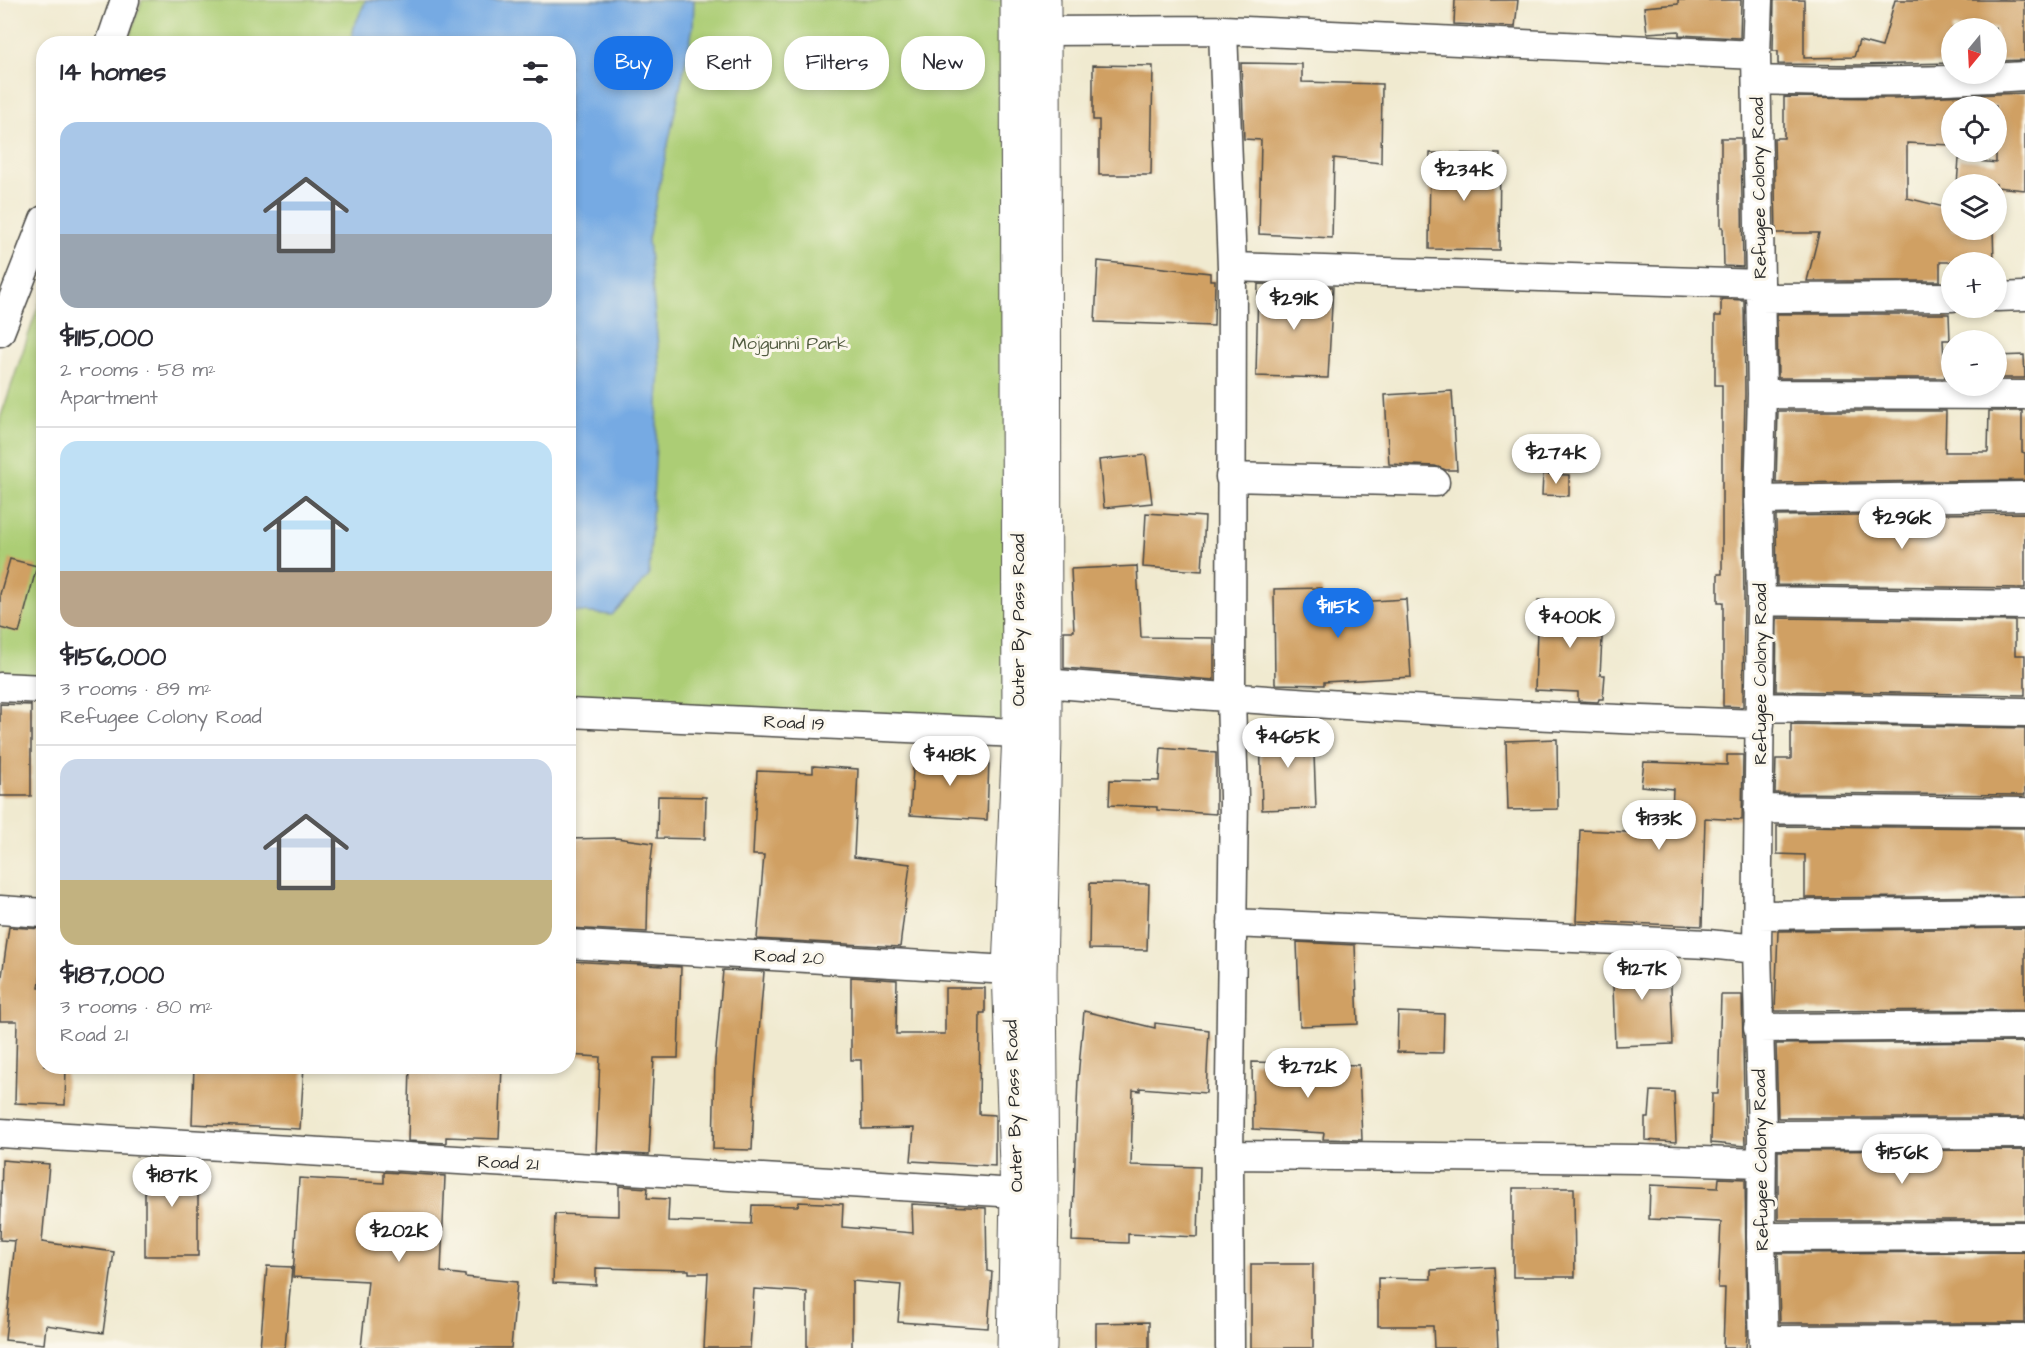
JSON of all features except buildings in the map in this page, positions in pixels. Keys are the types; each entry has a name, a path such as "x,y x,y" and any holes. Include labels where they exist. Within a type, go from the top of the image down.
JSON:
{"main road":[{"name":"Outer By Pass Road","path":"1014,1348 1017,1193 1009,970 1019,733 1017,0"},
{"name":"Outer By Pass Road","path":"1040,1348 1042,1185 1040,973 1045,748 1044,16"}],"street":[{"path":"113,36 125,0"},
{"name":"Refugee Colony Road","path":"1758,0 1762,394 1759,500 1761,601 1757,949 1764,1344"},
{"path":"1044,16 1757,68 1833,82 2025,76"},
{"path":"1223,30 1232,267 1230,699 1234,797 1228,1155 1230,1348"},
{"path":"1,328 36,240"},
{"path":"1232,267 1760,291 1941,297"},
{"path":"2007,297 2025,296"},
{"path":"1762,394 2025,395"},
{"path":"1230,477 1435,482"},
{"path":"1759,500 2025,496"},
{"path":"1761,601 2025,605"},
{"path":"1044,683 1230,699 1657,721 1760,716 2025,712"},
{"path":"0,687 36,689"},
{"name":"Road 19","path":"576,713 1019,733"},
{"path":"1758,809 2025,813"},
{"path":"0,910 36,912"},
{"path":"1758,915 2025,912"},
{"path":"1232,923 1708,944 1757,949"},
{"name":"Road 20","path":"576,944 1009,970"},
{"path":"1758,1028 2025,1026"},
{"name":"Road 21","path":"0,1133 1017,1193"},
{"path":"1228,1155 1639,1159 1762,1149 2025,1134"},
{"path":"1761,1237 2025,1236"},
{"path":"1764,1344 2025,1339"}],"green space":[{"name":"Mojgunni Park","path":"142,0 1009,0 1012,722 576,701 576,36 130,36"},
{"path":"36,313 36,676 0,674 0,419"}],"water":[{"path":"366,0 694,0 693,27 691,36 685,36 685,65 648,239 660,368 649,576 612,615 576,612 576,36 352,36"}]}
